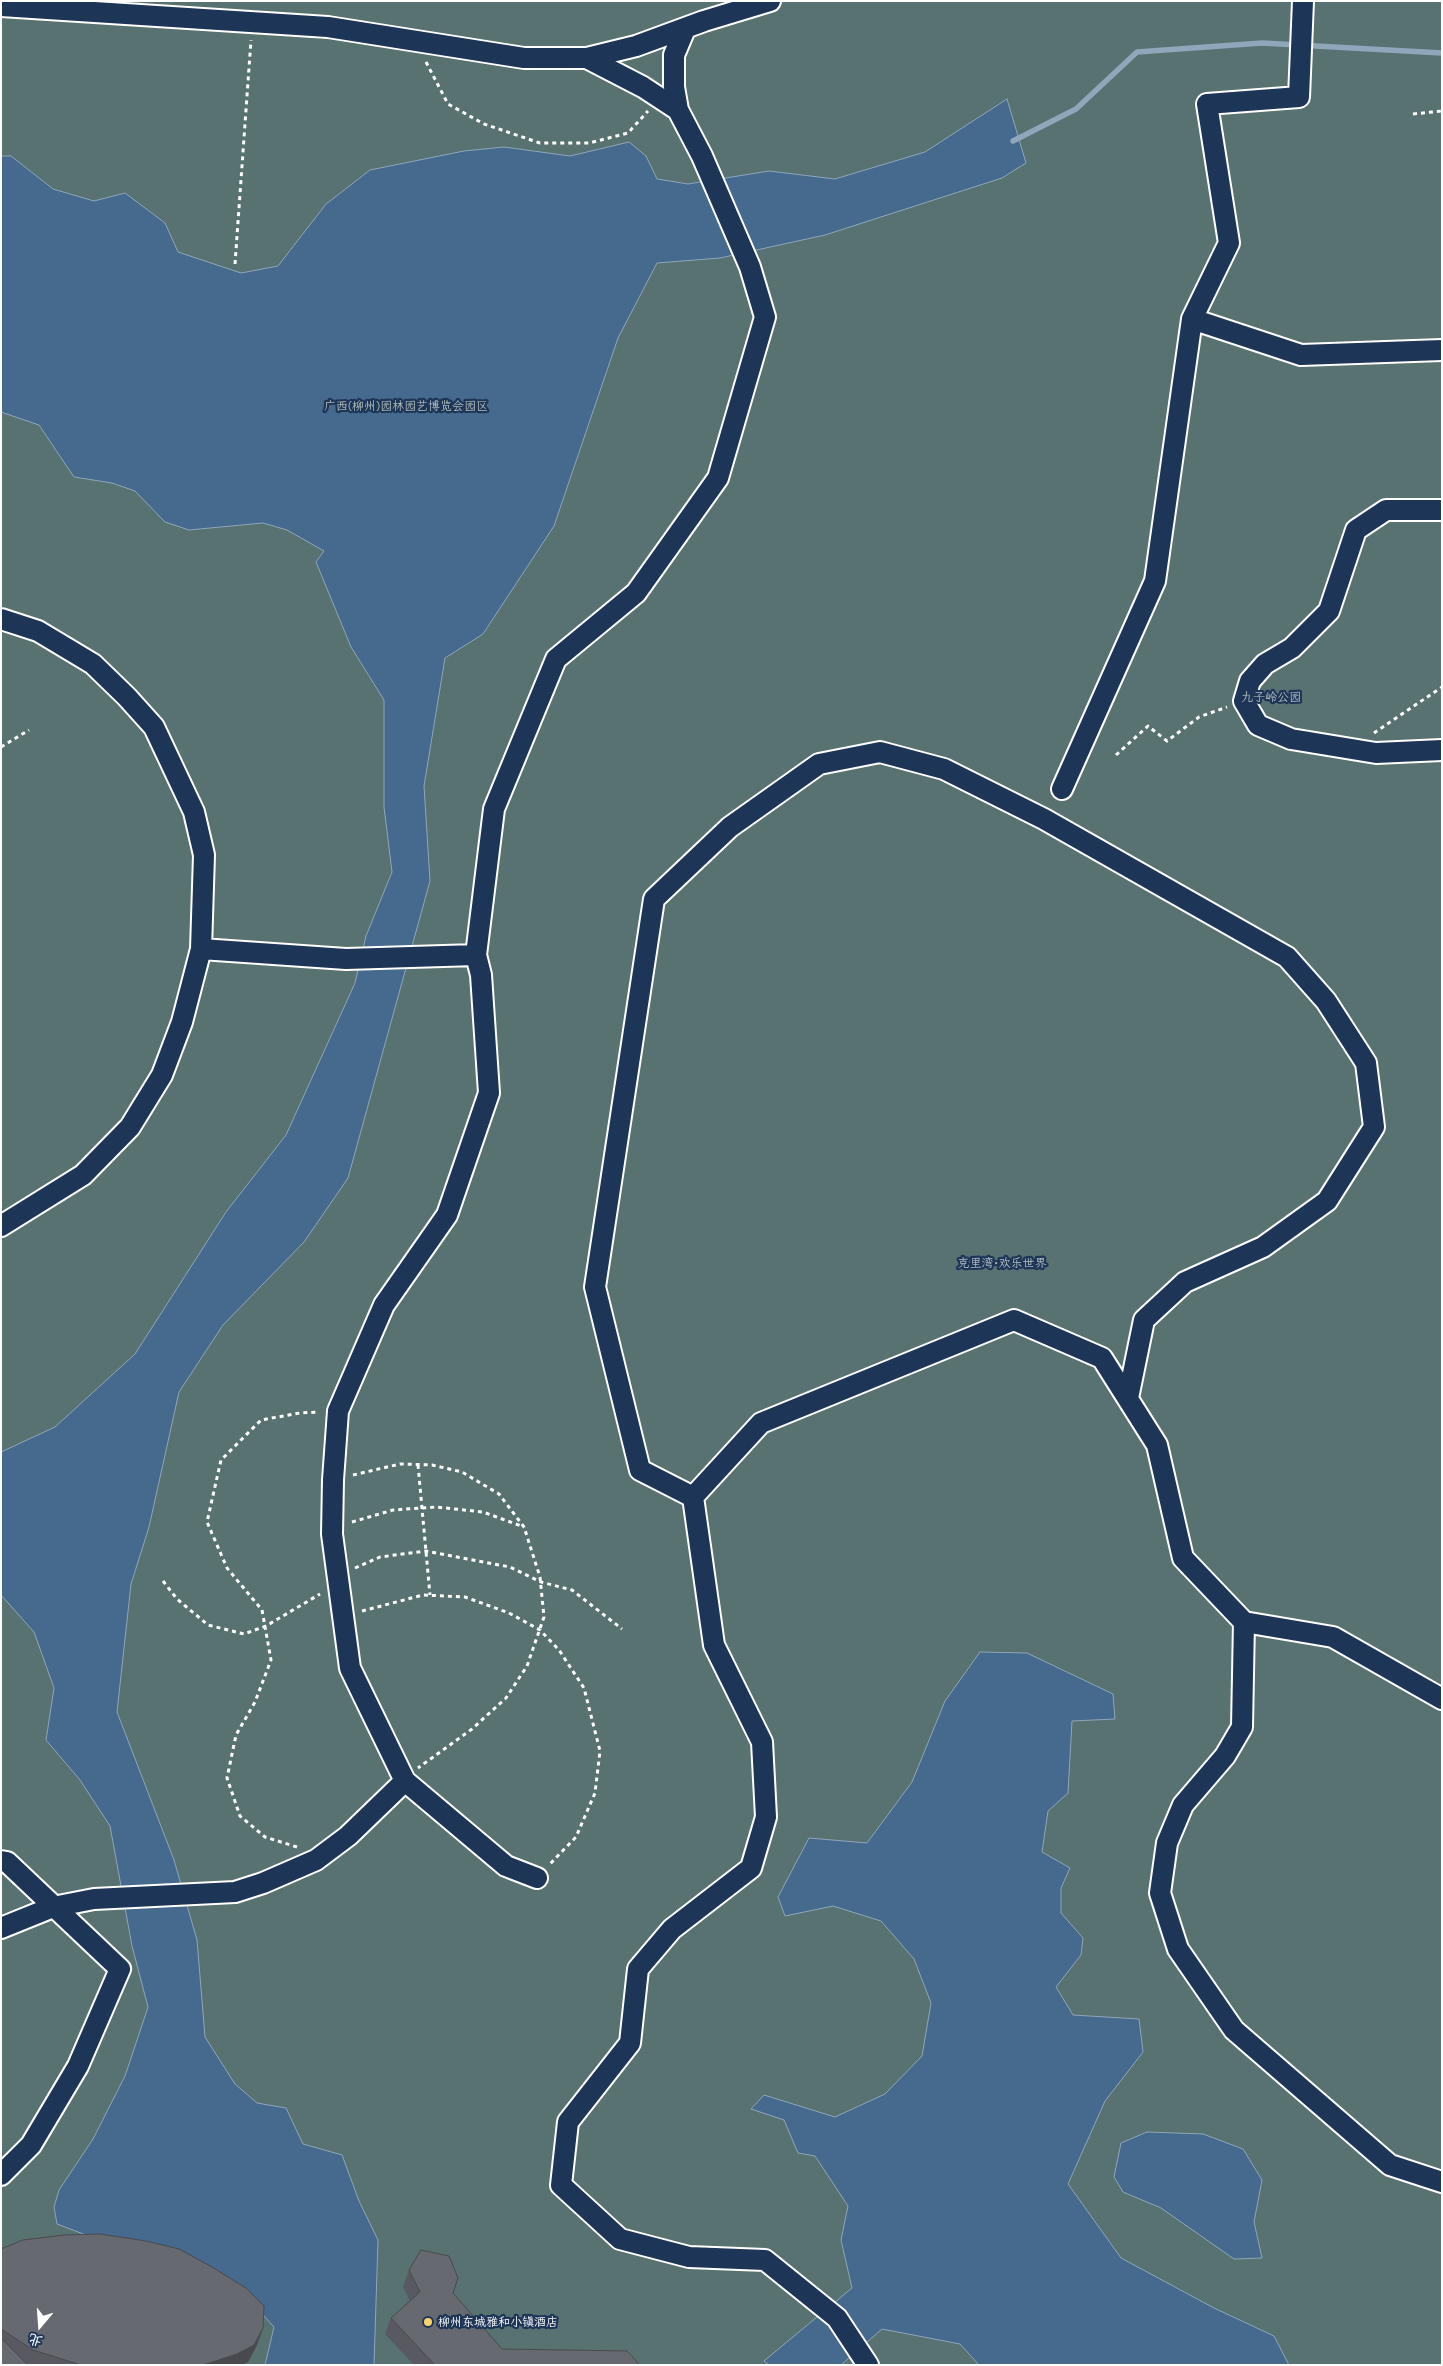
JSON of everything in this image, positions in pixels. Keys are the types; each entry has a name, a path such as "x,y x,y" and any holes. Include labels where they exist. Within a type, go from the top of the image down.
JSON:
{"lane":[{"path":"1,6 328,26 524,58 587,58 636,46 770,1"},
{"path":"1062,789 1155,581 1192,319 1229,243 1207,104 1299,97 1303,3"},
{"path":"537,1878 506,1866 405,1781 350,1668 332,1534 333,1480 338,1411 384,1305 447,1215 489,1093 481,975 476,954 494,809 556,659 636,593 718,478 765,317 750,267 702,156 678,110 674,87 674,55 685,28"},
{"path":"587,58 678,110"},
{"path":"1192,319 1301,355 1442,350"},
{"path":"1442,510 1430,508 1386,510 1356,530 1329,611 1292,648 1265,664 1250,681 1244,701 1258,725 1291,739 1376,753 1442,750"},
{"path":"1,619 38,631 93,664 127,696 154,727 194,812 204,855 201,948 182,1022 162,1076 130,1127 83,1175 1,1226"},
{"path":"693,1497 640,1470 595,1287 654,899 730,827 819,764 880,752 944,769 1044,819 1287,958 1326,1001 1366,1063 1374,1127 1327,1201 1263,1247 1185,1282 1144,1320 1128,1398"},
{"path":"201,948 346,959 444,957 476,954"},
{"path":"693,1497 761,1423 1014,1320 1102,1358 1157,1445 1183,1558 1244,1622 1333,1637 1442,1698"},
{"path":"693,1497 714,1645 762,1742 766,1817 751,1868 672,1929 638,1969 630,2043 568,2122 561,2185 620,2239 690,2257 766,2260 838,2318 868,2365"},
{"path":"1244,1622 1242,1727 1225,1756 1183,1805 1167,1843 1160,1892 1178,1949 1234,2030 1390,2165 1442,2182"},
{"path":"1,1928 53,1906 94,1899 234,1892 264,1883 316,1860 325,1854 348,1836 405,1781"},
{"path":"1,1861 7,1862 120,1969 78,2066 31,2145 1,2175"}],"path":[{"path":"235,264 252,22"},
{"path":"425,42 427,66 448,104 484,124 540,143 589,143 628,133 660,98"},
{"path":"1413,114 1442,112"},
{"path":"1354,749 1388,723 1442,687"},
{"path":"1116,755 1148,726 1168,741 1199,717 1244,701"},
{"path":"1,747 29,730"},
{"path":"325,1854 265,1837 240,1816 227,1778 236,1736 255,1702 271,1660 262,1610 227,1568 207,1522 221,1460 261,1420 300,1413 338,1411"},
{"path":"333,1480 400,1464 462,1472 499,1494 524,1527 541,1582 544,1617 527,1666 506,1698 472,1729 421,1766 405,1781"},
{"path":"418,1465 430,1595"},
{"path":"332,1534 354,1521 393,1510 436,1507 483,1512 524,1527"},
{"path":"163,1581 177,1599 208,1625 244,1634 266,1626 311,1601 350,1570 380,1557 426,1551 510,1567 541,1582 572,1590 622,1630"},
{"path":"342,1616 423,1595 465,1597 509,1613 540,1630 559,1650 584,1688 600,1751 595,1793 576,1837 537,1878"}],"green space":[{"path":"1,1 1442,1 1442,2365 1,2365"}],"water":[{"path":"1007,99 1026,163 1002,178 825,235 720,258 657,263 618,338 554,526 483,634 445,658 424,786 430,881 348,1178 304,1242 223,1325 179,1392 149,1527 131,1584 117,1712 174,1860 197,1940 205,2037 235,2084 257,2103 286,2108 303,2144 342,2155 359,2201 378,2240 374,2365 265,2365 274,2327 245,2295 57,2224 54,2207 59,2190 93,2139 125,2076 148,2007 132,1946 110,1826 80,1780 46,1740 54,1688 34,1632 1,1595 1,1452 55,1427 135,1354 226,1212 286,1135 355,983 366,936 392,872 384,807 384,700 351,647 316,562 324,551 287,530 263,523 189,530 165,522 135,491 112,483 74,477 39,425 1,412 1,156 11,156 53,189 94,201 125,193 165,223 178,252 241,273 278,266 326,204 370,170 464,151 504,147 570,156 629,142 646,156 657,179 688,184 769,171 835,179 925,152"},
{"path":"980,1652 1027,1653 1113,1694 1115,1719 1072,1721 1068,1793 1048,1811 1042,1852 1070,1868 1061,1888 1061,1913 1083,1938 1081,1955 1056,1987 1073,2015 1139,2019 1143,2052 1105,2101 1068,2184 1121,2258 1214,2308 1274,2336 1289,2365 979,2365 960,2344 882,2329 841,2365 769,2365 764,2361 852,2288 841,2240 848,2206 815,2156 798,2153 784,2120 751,2109 764,2095 835,2117 885,2094 922,2056 931,2003 914,1959 881,1921 833,1906 785,1916 778,1897 809,1838 867,1843 912,1782 945,1701"},
{"path":"1147,2132 1203,2134 1243,2149 1262,2180 1254,2222 1262,2258 1234,2259 1161,2208 1123,2192 1114,2177 1121,2143"}],"building":[{"path":"100,2234 146,2241 179,2249 246,2288 264,2306 263,2328 254,2345 237,2354 203,2365 81,2365 33,2350 1,2329 1,2249 23,2240 64,2235"},
{"path":"421,2250 449,2256 458,2278 453,2293 502,2349 627,2351 640,2365 435,2365 391,2318 420,2292 409,2270"},
{"path":"1,2338 28,2365 1,2365"}],"waterway":[{"path":"1013,141 1076,109 1137,52 1262,43 1442,53"}],"place":[{"name":"柳州东城雅和小镇酒店","path":"428,2322"}],"park label":[{"name":"广西(柳州)园林园艺博览会园区","path":"406,406"},
{"name":"九子岭公园","path":"1271,697"},
{"name":"克里湾·欢乐世界","path":"1002,1263"}]}
